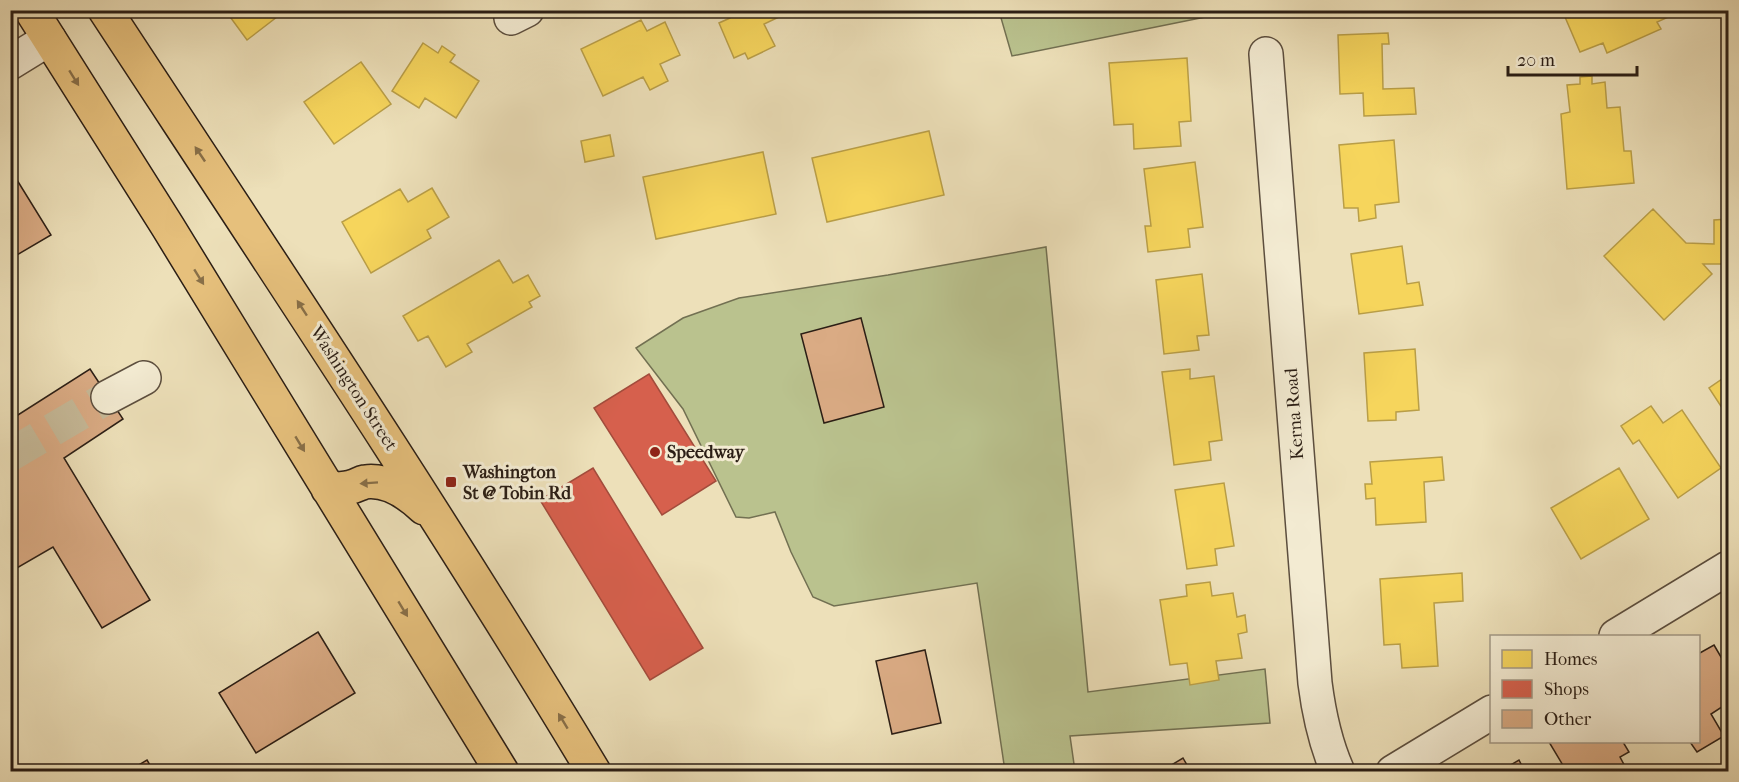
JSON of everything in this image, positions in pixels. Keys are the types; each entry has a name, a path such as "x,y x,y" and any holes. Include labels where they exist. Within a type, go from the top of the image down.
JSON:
{"main road":[{"path":"31,10 174,237 502,771"},
{"name":"Washington Street","path":"105,10 324,341 594,771"},
{"path":"328,489 349,488 365,482 394,486 424,507 448,537"}],"street":[{"path":"10,63 49,39"},
{"name":"Kerna Road","path":"1266,54 1315,683 1326,742 1338,771"},
{"path":"108,397 144,378"},
{"path":"1618,635 1728,568"},
{"path":"1394,771 1490,713"}],"green space":[{"path":"999,10 1235,11 1012,56"},
{"path":"1046,247 1088,692 1265,669 1270,723 1070,736 1075,771 1005,771 977,583 834,606 813,597 775,512 749,518 736,517 683,409 636,348 683,318 739,298"}],"building: Homes":[{"path":"225,10 286,10 247,40"},
{"path":"727,10 781,10 783,15 764,24 775,46 748,59 745,53 734,58 719,23 730,18"},
{"path":"1562,10 1684,10 1657,22 1661,29 1607,53 1603,43 1580,52"},
{"path":"641,20 647,31 665,22 680,55 660,64 668,81 650,90 643,77 603,96 581,49"},
{"path":"1388,33 1389,44 1382,44 1383,89 1414,88 1416,114 1364,116 1363,93 1340,94 1338,35"},
{"path":"423,43 438,53 442,46 455,55 450,62 479,81 456,118 425,98 419,108 392,91"},
{"path":"1187,58 1191,121 1179,122 1181,146 1134,149 1133,124 1114,125 1109,63"},
{"path":"361,62 391,104 334,144 304,102"},
{"path":"1592,76 1592,84 1605,82 1607,108 1620,107 1624,151 1631,151 1634,183 1567,189 1561,114 1570,112 1567,85 1580,84 1580,77"},
{"path":"929,131 944,195 827,222 812,158"},
{"path":"610,135 614,156 585,162 581,141"},
{"path":"1394,140 1399,202 1375,205 1376,218 1359,221 1358,208 1344,208 1339,145"},
{"path":"763,152 776,214 656,239 643,177"},
{"path":"1195,162 1203,227 1188,229 1190,247 1148,252 1145,226 1151,226 1144,169"},
{"path":"432,188 449,217 427,230 431,238 371,273 342,222 400,189 408,202"},
{"path":"1653,209 1686,243 1714,244 1714,220 1728,219 1728,264 1703,264 1712,274 1664,320 1604,256"},
{"path":"1402,246 1407,284 1419,282 1423,305 1359,314 1351,254"},
{"path":"499,260 513,283 528,275 540,296 529,302 532,307 467,344 472,352 446,367 428,336 418,341 403,316"},
{"path":"1202,274 1209,335 1197,336 1199,350 1164,354 1156,280"},
{"path":"1415,349 1419,410 1396,412 1396,420 1368,421 1364,353"},
{"path":"1190,369 1190,379 1214,376 1222,440 1209,442 1211,460 1174,465 1162,372"},
{"path":"1728,375 1728,417 1709,388"},
{"path":"1651,406 1663,423 1682,410 1721,468 1678,498 1639,440 1633,444 1621,426"},
{"path":"1442,457 1444,480 1424,482 1426,522 1376,525 1375,498 1366,499 1365,484 1372,484 1370,462"},
{"path":"1619,468 1649,519 1581,559 1551,508"},
{"path":"1224,483 1234,546 1215,549 1217,565 1187,569 1175,490"},
{"path":"1462,573 1463,601 1434,603 1438,666 1402,668 1400,644 1384,645 1380,579"},
{"path":"1210,582 1212,596 1233,593 1237,617 1245,615 1247,632 1238,634 1242,658 1216,661 1219,680 1190,685 1187,663 1170,665 1160,600 1187,596 1186,585"}],"building: Shops":[{"path":"649,374 716,481 662,515 594,408"},
{"path":"593,468 703,648 650,680 540,500"}],"building: Other":[{"path":"17,180 51,235 10,259 10,184"},
{"path":"861,318 884,407 824,423 801,334"},
{"path":"90,369 123,419 64,458 150,600 102,628 53,547 10,572 10,420"},
{"path":"318,632 355,693 256,753 219,693"},
{"path":"1714,645 1728,669 1728,703 1711,714 1724,736 1697,752 1691,743 1700,743 1700,653"},
{"path":"925,650 941,723 892,734 876,661"},
{"path":"1550,743 1624,743 1629,752 1620,757 1628,772 1567,772"},
{"path":"1183,758 1191,772 1160,772"},
{"path":"147,760 154,772 127,772"},
{"path":"1519,760 1525,772 1499,772"}],"tunnel":[{"path":"10,455 108,397"}],"place":[{"name":"Speedway","path":"655,452"},
{"name":"Washington St @ Tobin Rd","path":"451,482"}]}
